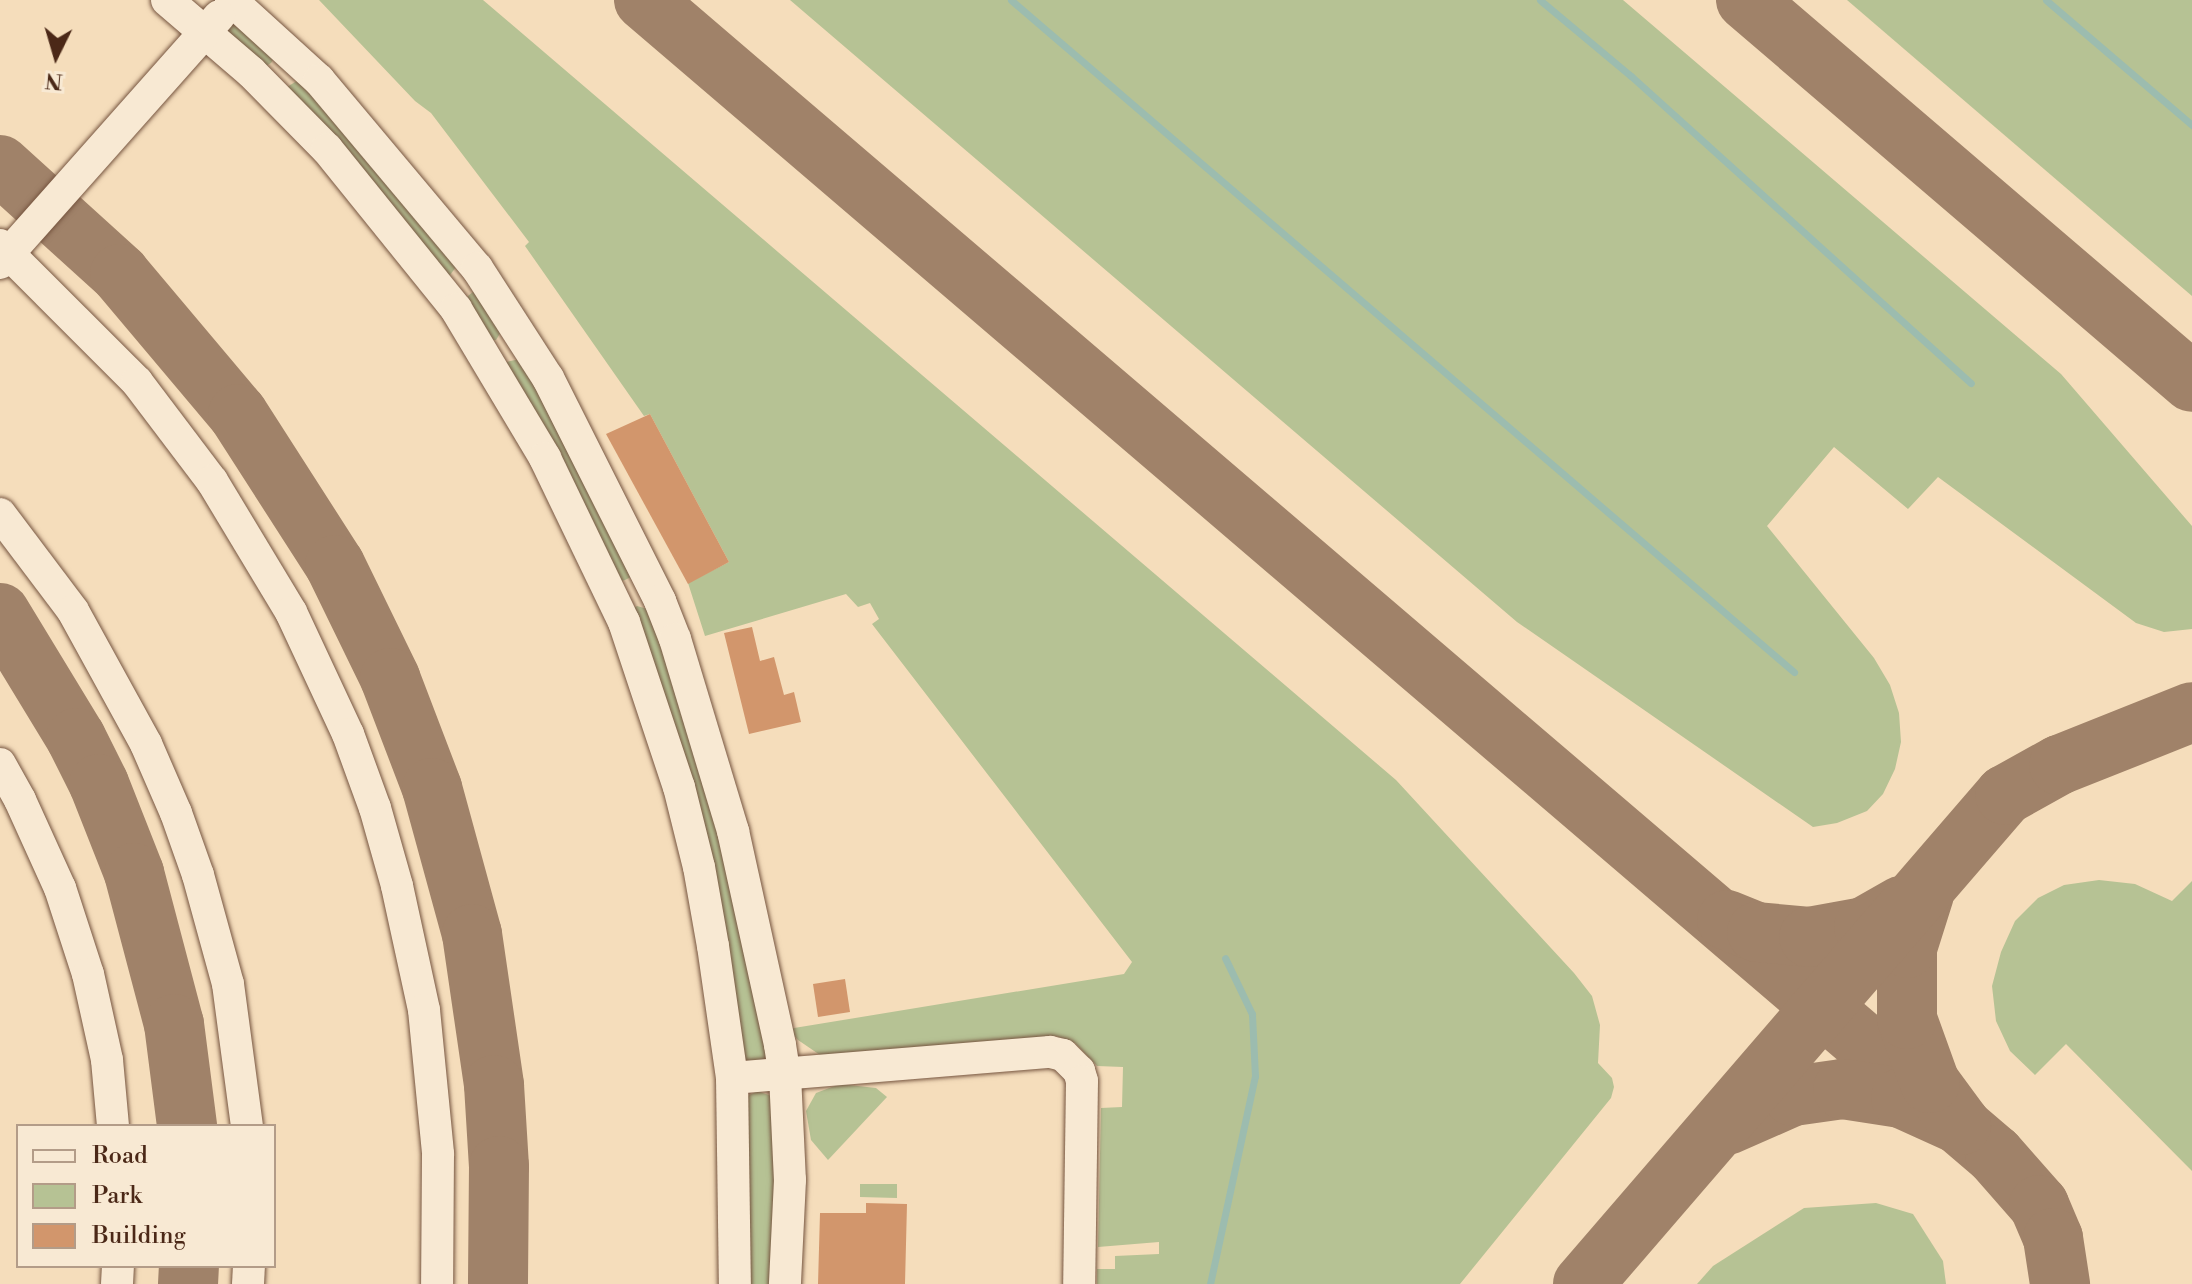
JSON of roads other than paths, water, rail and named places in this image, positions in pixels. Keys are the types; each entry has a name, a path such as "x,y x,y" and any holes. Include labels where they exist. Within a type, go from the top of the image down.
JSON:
{"lane":[{"path":"167,0 251,72 336,160 456,309 545,458 633,594 680,652 733,831 785,1075 790,1180 785,1284"},
{"path":"437,1284 438,1154 424,1010 397,886 375,808 348,734 291,612 212,481 137,382 3,254 204,32 227,11 239,7 319,80 492,289 548,378 633,594 699,867 732,1078 735,1284"},
{"path":"251,72 270,77 281,70 286,59 278,41"},
{"path":"456,309 454,295 461,283 481,280 492,289"},
{"path":"475,341 485,350 504,349 513,339 511,320"},
{"path":"0,514 80,622 146,744 176,813 198,875 228,984 247,1124"},
{"path":"0,764 60,888 88,974 107,1060 113,1124"},
{"path":"732,1078 1050,1052 1063,1055 1072,1062 1082,1081 1079,1284"}],"waterway":[{"path":"1011,0 1794,672"},
{"path":"1540,0 1631,76 1971,383"},
{"path":"2046,0 2192,125"},
{"path":"1210,1284 1255,1076 1252,1014 1225,958"}]}
